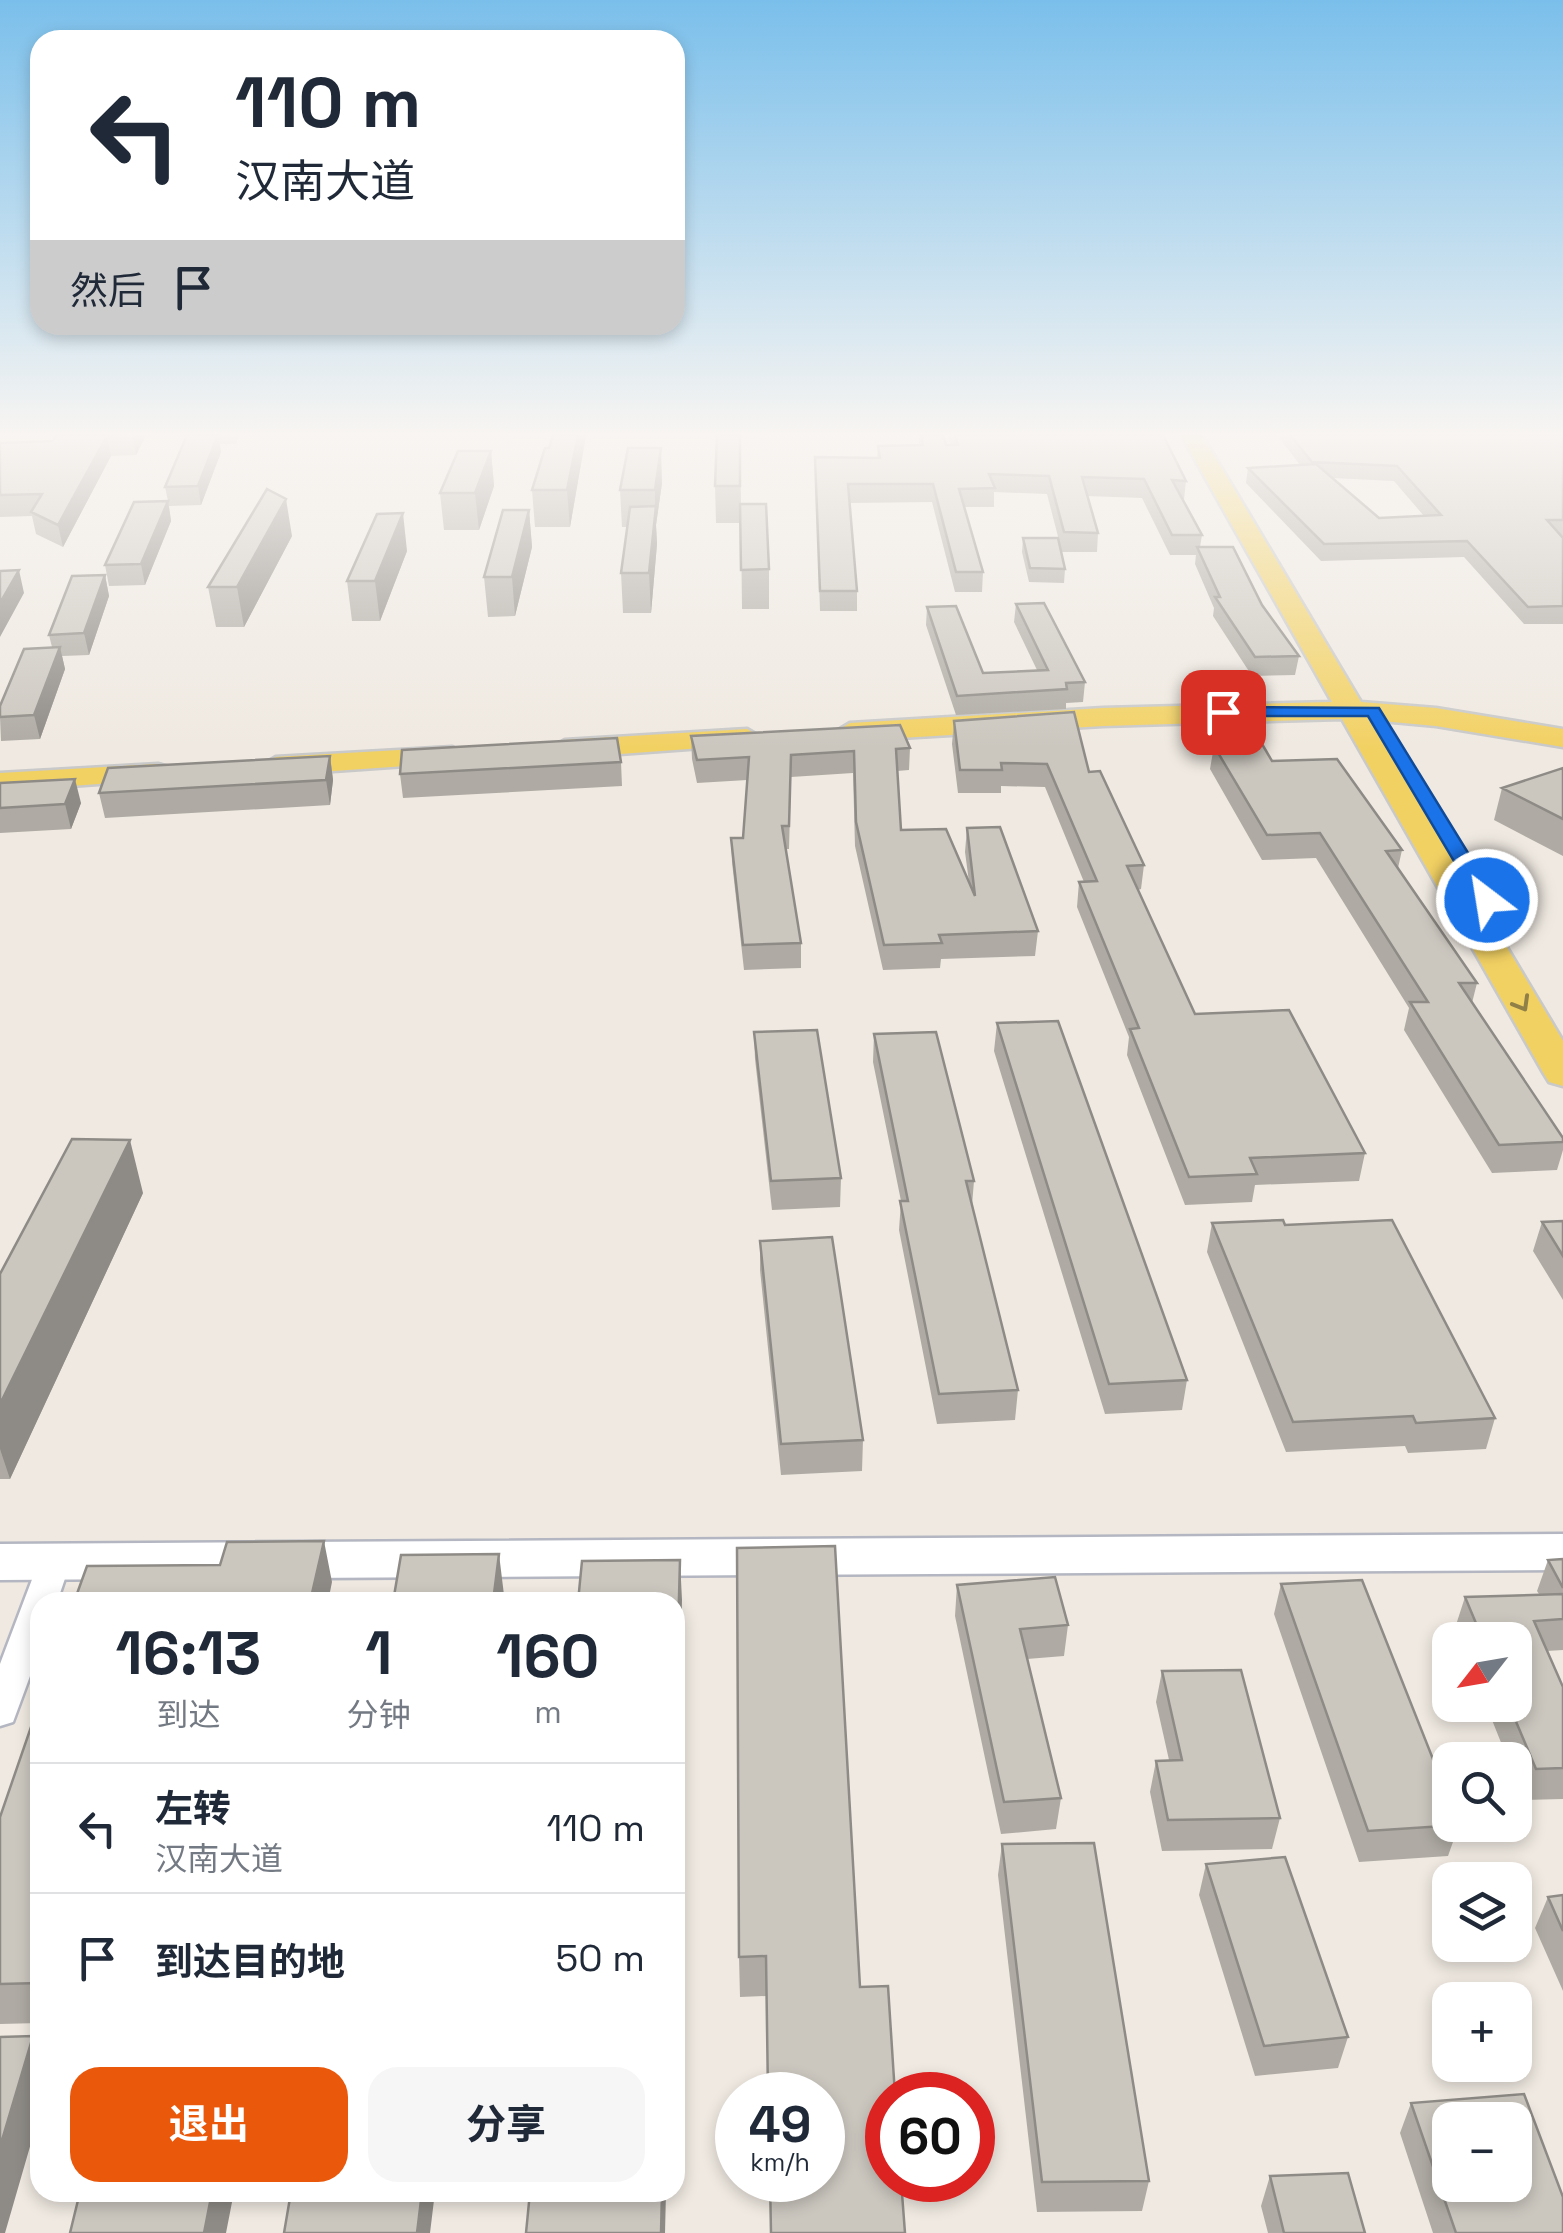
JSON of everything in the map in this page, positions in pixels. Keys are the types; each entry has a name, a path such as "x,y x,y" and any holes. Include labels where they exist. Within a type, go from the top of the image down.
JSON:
{"main road":[{"path":"1256,539 1563,1025"},
{"path":"1265,539 1563,1074"},
{"path":"828,734 1158,715 1362,711 1563,738"},
{"path":"532,751 768,737"},
{"path":"256,767 473,754"},
{"path":"0,782 197,770"}],"street":[{"path":"0,1562 1563,1552"},
{"path":"44,1592 55,1561"},
{"path":"0,1711 30,1629"}],"building":[{"path":"117,539 152,539 141,564 105,565"},
{"path":"237,539 264,539 237,587 208,587"},
{"path":"366,539 392,539 375,581 347,581"},
{"path":"495,539 522,539 512,577 484,577"},
{"path":"626,539 653,539 649,573 621,573"},
{"path":"741,539 768,539 769,569 741,570"},
{"path":"818,539 853,539 857,591 820,591"},
{"path":"947,539 974,539 983,572 956,572"},
{"path":"1023,539 1058,539 1065,569 1030,568"},
{"path":"1319,539 1563,539 1563,606 1528,607 1467,541 1324,544"},
{"path":"1197,547 1233,547 1262,605 1299,656 1255,657 1215,597 1220,597"},
{"path":"19,570 0,603 0,571"},
{"path":"105,575 84,633 49,635 72,576"},
{"path":"1044,603 1085,682 1066,683 1067,689 957,696 927,607 956,606 983,673 1048,670 1016,604"},
{"path":"60,647 34,715 0,717 0,706 24,649"},
{"path":"1074,712 1089,772 1100,771 1144,865 1127,866 1195,1014 1289,1010 1365,1153 1250,1158 1257,1174 1189,1177 1130,1029 1139,1028 1079,882 1097,881 1047,764 1001,763 1002,770 960,770 954,721"},
{"path":"900,725 910,748 896,749 901,830 946,829 975,896 967,828 1000,827 1038,931 939,935 942,943 884,945 856,822 854,751 791,755 789,826 782,826 801,943 743,945 731,838 743,838 749,757 697,760 691,736"},
{"path":"617,738 621,762 400,774 402,750"},
{"path":"1262,744 1272,761 1337,759 1402,850 1386,851 1477,983 1459,983 1563,1142 1499,1145 1410,1002 1428,1002 1320,833 1267,835 1214,746"},
{"path":"330,756 326,780 99,793 108,768"},
{"path":"1563,768 1563,819 1502,788"},
{"path":"75,779 65,804 0,808 0,783"},
{"path":"1058,1021 1187,1380 1109,1384 997,1023"},
{"path":"817,1030 841,1178 771,1181 754,1032"},
{"path":"936,1032 974,1181 966,1181 1018,1390 939,1394 900,1201 908,1201 874,1034"},
{"path":"72,1139 130,1140 0,1404 0,1274"},
{"path":"1283,1220 1285,1225 1392,1220 1495,1418 1416,1423 1413,1416 1293,1422 1212,1223"},
{"path":"1563,1221 1563,1256 1542,1222"},
{"path":"832,1237 863,1440 781,1444 760,1241"},
{"path":"324,1541 312,1592 78,1592 87,1566 220,1565 227,1542"},
{"path":"835,1546 860,1987 888,1986 894,2072 865,2072 865,2202 903,2202 905,2233 771,2233 770,2202 845,2202 845,2072 768,2072 766,1956 739,1957 737,1548"},
{"path":"499,1554 494,1592 395,1592 401,1555"},
{"path":"1563,1559 1563,1588 1548,1560"},
{"path":"680,1560 679,1592 579,1592 582,1561"},
{"path":"1055,1577 1068,1625 1020,1629 1061,1798 1004,1802 957,1585"},
{"path":"1362,1580 1432,1757 1432,1827 1368,1831 1281,1584"},
{"path":"1563,1594 1563,1619 1534,1621 1563,1687 1563,1768 1536,1769 1532,1742 1525,1742 1516,1722 1532,1722 1532,1622 1475,1622 1465,1597"},
{"path":"1241,1670 1280,1818 1168,1820 1156,1761 1182,1760 1162,1671"},
{"path":"30,1730 30,1983 0,1984 0,1817"},
{"path":"1094,1843 1149,2181 1042,2182 1002,1844"},
{"path":"1285,1857 1348,2037 1264,2046 1206,1864"},
{"path":"1563,1895 1563,1931 1548,1897"},
{"path":"30,2036 0,2147 0,2037"},
{"path":"1524,2094 1527,2102 1432,2102 1432,2164 1411,2103"},
{"path":"1532,2115 1563,2197 1563,2233 1456,2233 1445,2202 1532,2202"},
{"path":"1348,2173 1365,2233 1284,2233 1270,2176"},
{"path":"78,2202 210,2202 204,2233 70,2233"},
{"path":"289,2202 421,2202 417,2233 284,2233"},
{"path":"529,2202 662,2202 661,2233 526,2233"}],"route":[{"path":"1223,712 1373,711 1487,900"}]}
